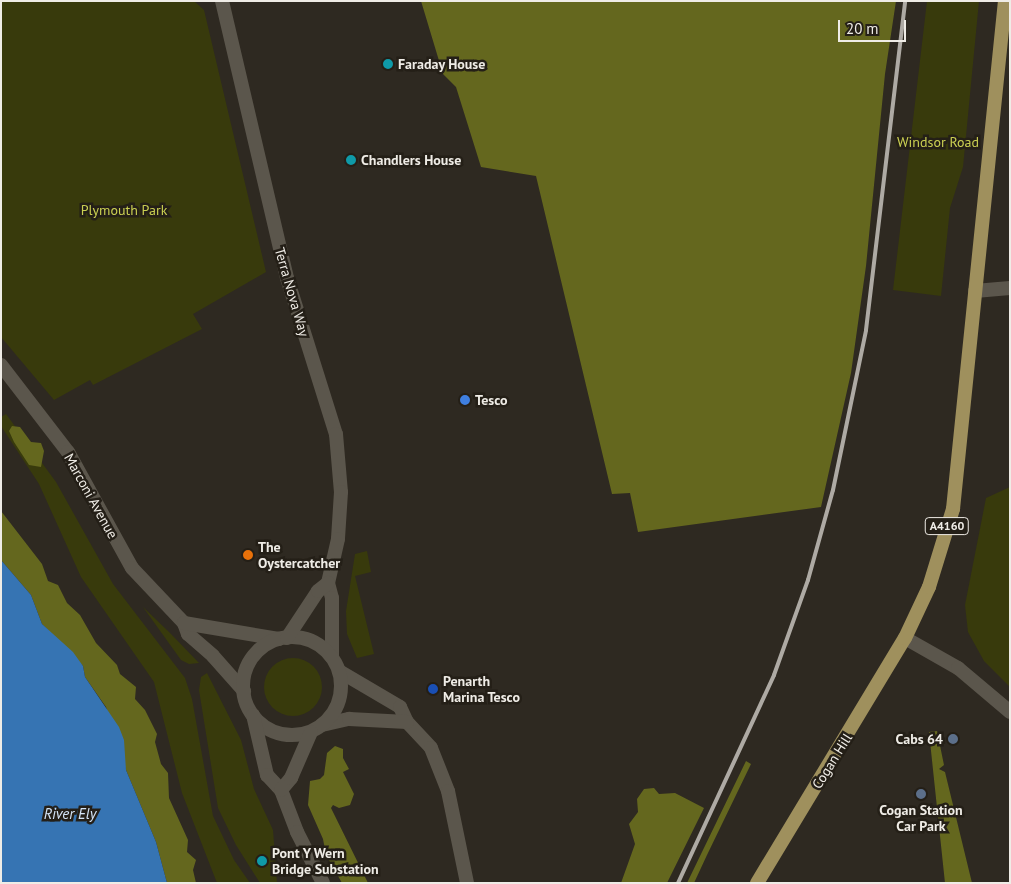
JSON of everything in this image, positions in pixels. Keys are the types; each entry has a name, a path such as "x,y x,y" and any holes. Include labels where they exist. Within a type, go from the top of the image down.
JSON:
{"main road":[{"name":"A4160","path":"905,638 929,586 953,509 1005,1"},
{"name":"Cogan Hill","path":"757,883 905,638"}],"street":[{"name":"Terra Nova Way","path":"222,1 285,271 336,434 341,505 338,539 328,583 332,598 332,657"},
{"path":"975,291 1010,288"},
{"name":"Marconi Avenue","path":"1,365 68,452 132,568 184,624 188,634 213,656 244,691"},
{"name":"Terra Nova Way","path":"283,638 318,591 328,583"},
{"path":"184,624 283,638 302,638 321,646 332,657 339,671 339,701 317,729 291,778 281,790"},
{"path":"283,638 265,644 256,654 248,666 244,691 253,715 267,775 281,790 297,832 323,883"},
{"path":"905,638 958,668 1010,712"},
{"path":"339,671 400,707 407,722 431,748 445,780 468,883"},
{"path":"253,715 281,735 295,737 349,719 407,722"}],"green space":[{"name":"Plymouth Park","path":"1,1 194,1 204,10 266,272 193,314 202,329 93,385 90,380 54,400 1,337"},
{"name":"Windsor Road","path":"927,1 979,1 963,167 950,208 941,296 893,290"},
{"path":"6,414 56,482 113,584 185,678 192,699 213,816 234,860 250,883 217,883 182,793 154,682 81,577 39,484 1,426 1,417"},
{"path":"1010,487 1010,687 984,661 968,632 965,605 986,498"},
{"path":"367,551 371,572 355,576 374,654 357,658 347,634 346,611 355,554"},
{"path":"143,607 199,663 189,664 181,660"},
{"path":"287,658 299,658 314,666 322,681 322,693 314,708 299,716 287,716 272,708 264,693 264,681 272,666"},
{"path":"207,673 241,740 254,789 273,830 277,883 260,883 236,845 218,808 199,690 201,677"}],"shaded area":[{"path":"421,1 896,1 885,74 866,266 851,373 821,507 638,532 630,493 612,494 536,176 481,167 456,87 443,74"},
{"path":"12,426 20,427 31,442 41,443 44,451 41,467 29,465 9,431"},
{"path":"1,511 42,564 48,581 58,585 67,603 80,615 96,643 117,665 120,674 136,687 135,699 145,710 157,734 155,742 161,764 168,773 169,798 188,840 187,852 196,860 193,870 196,883 167,883 156,842 126,770 106,707 85,677 83,666 42,624 31,595 1,560"},
{"path":"937,731 944,765 939,769 945,772 972,883 945,883 929,732"},
{"path":"335,746 343,749 343,758 349,769 343,772 354,794 350,805 339,808 333,805 331,808 368,883 342,883 326,855 323,839 308,805 310,781 320,779 324,775 327,753"},
{"path":"746,761 751,764 694,883 687,883"},
{"path":"654,788 659,794 675,793 704,808 667,883 621,883 635,844 629,824 638,812 637,799 644,789"}],"water":[{"name":"River Ely","path":"1,560 31,595 42,624 73,652 83,666 85,677 119,727 124,740 126,770 156,842 167,883 1,883"}],"railway":[{"path":"678,883 774,675 808,580 833,490 866,330 905,1"}],"place":[{"name":"Faraday House","path":"388,64"},
{"name":"Chandlers House","path":"351,160"},
{"name":"Tesco","path":"465,400"},
{"name":"The Oystercatcher","path":"248,555"},
{"name":"Penarth Marina Tesco","path":"433,689"},
{"name":"Cabs 64","path":"953,739"},
{"name":"Cogan Station Car Park","path":"921,794"},
{"name":"Pont Y Wern Bridge Substation","path":"262,861"}]}
